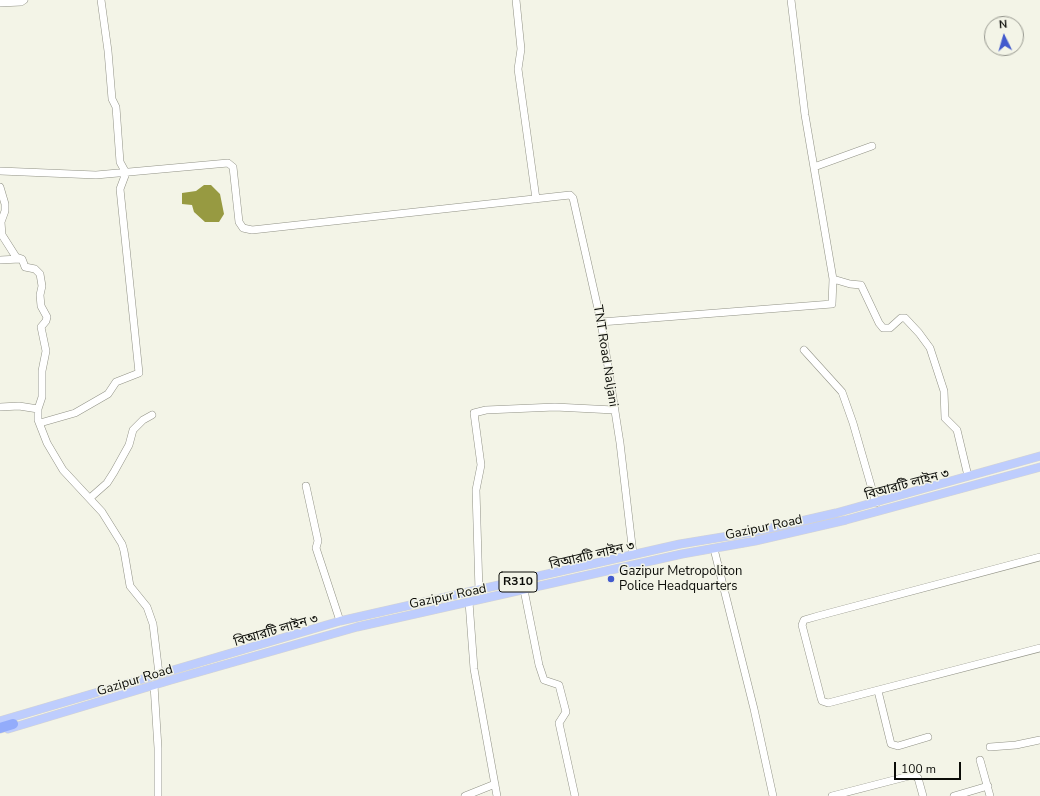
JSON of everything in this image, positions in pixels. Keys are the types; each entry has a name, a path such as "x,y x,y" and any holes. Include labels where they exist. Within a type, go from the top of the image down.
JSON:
{"main road":[{"name":"Gazipur Road","path":"5,724 159,674 340,621 633,554 680,544 753,532 876,503 1040,456"},
{"name":"বিআরটি লাইন ৩","path":"5,724 365,620 680,549 754,537 866,510 1040,462"},
{"name":"Gazipur Road","path":"5,724 154,685 357,627 682,554 755,542 846,520 1040,467"}],"street":[{"path":"0,3 21,2 24,0"},
{"path":"40,423 75,413 108,394 116,382 139,373 120,189 126,173 120,162 116,107 112,99 108,51 100,0"},
{"path":"516,0 521,48 518,69 536,199"},
{"path":"601,322 832,304 833,279 806,116 791,0"},
{"path":"814,167 872,146"},
{"name":"TNT Road Naljani","path":"0,171 96,175 228,163 233,167 239,222 243,228 252,230 570,195 574,198 601,322 620,443 633,554"},
{"path":"0,187 5,204 5,211 1,222 2,235 16,257 22,259"},
{"path":"0,260 22,259"},
{"path":"22,259 25,267 36,269 40,274 42,286 40,295 41,306 47,317 42,327 46,352 42,370 42,398 38,408 40,423 47,443 63,470 102,512 122,544 130,586 150,612 153,624 159,674"},
{"path":"833,279 850,284 862,285 879,323 883,328 890,328 901,318 905,318 920,333 930,348 944,391 945,418 957,430 968,476"},
{"path":"804,350 842,392 853,423 876,503"},
{"path":"0,407 19,406 38,408"},
{"path":"479,590 476,490 481,465 474,412 486,410 555,408 614,410"},
{"path":"90,498 107,483 114,472 129,445 133,430 143,420 152,415"},
{"path":"306,486 318,542 316,548 340,621"},
{"path":"714,549 754,709 773,796"},
{"path":"1040,558 818,616 802,622 822,701 828,703 1040,648"},
{"path":"524,590 539,666 544,680 559,685 566,712 559,723 575,796"},
{"path":"468,602 474,669 497,796"},
{"path":"154,685 158,748 158,796"},
{"path":"878,691 891,744 898,746 928,737"},
{"path":"990,747 1016,745 1040,740"},
{"path":"980,760 990,796"},
{"path":"832,796 913,774 918,778 923,796"},
{"path":"465,796 495,784"},
{"path":"954,796 988,786"}],"shaded area":[{"path":"204,185 211,185 220,194 224,214 219,222 205,222 194,212 192,205 182,204 182,193 196,191"}],"place":[{"name":"Gazipur Metropoliton Police Headquarters","path":"611,579"}]}
